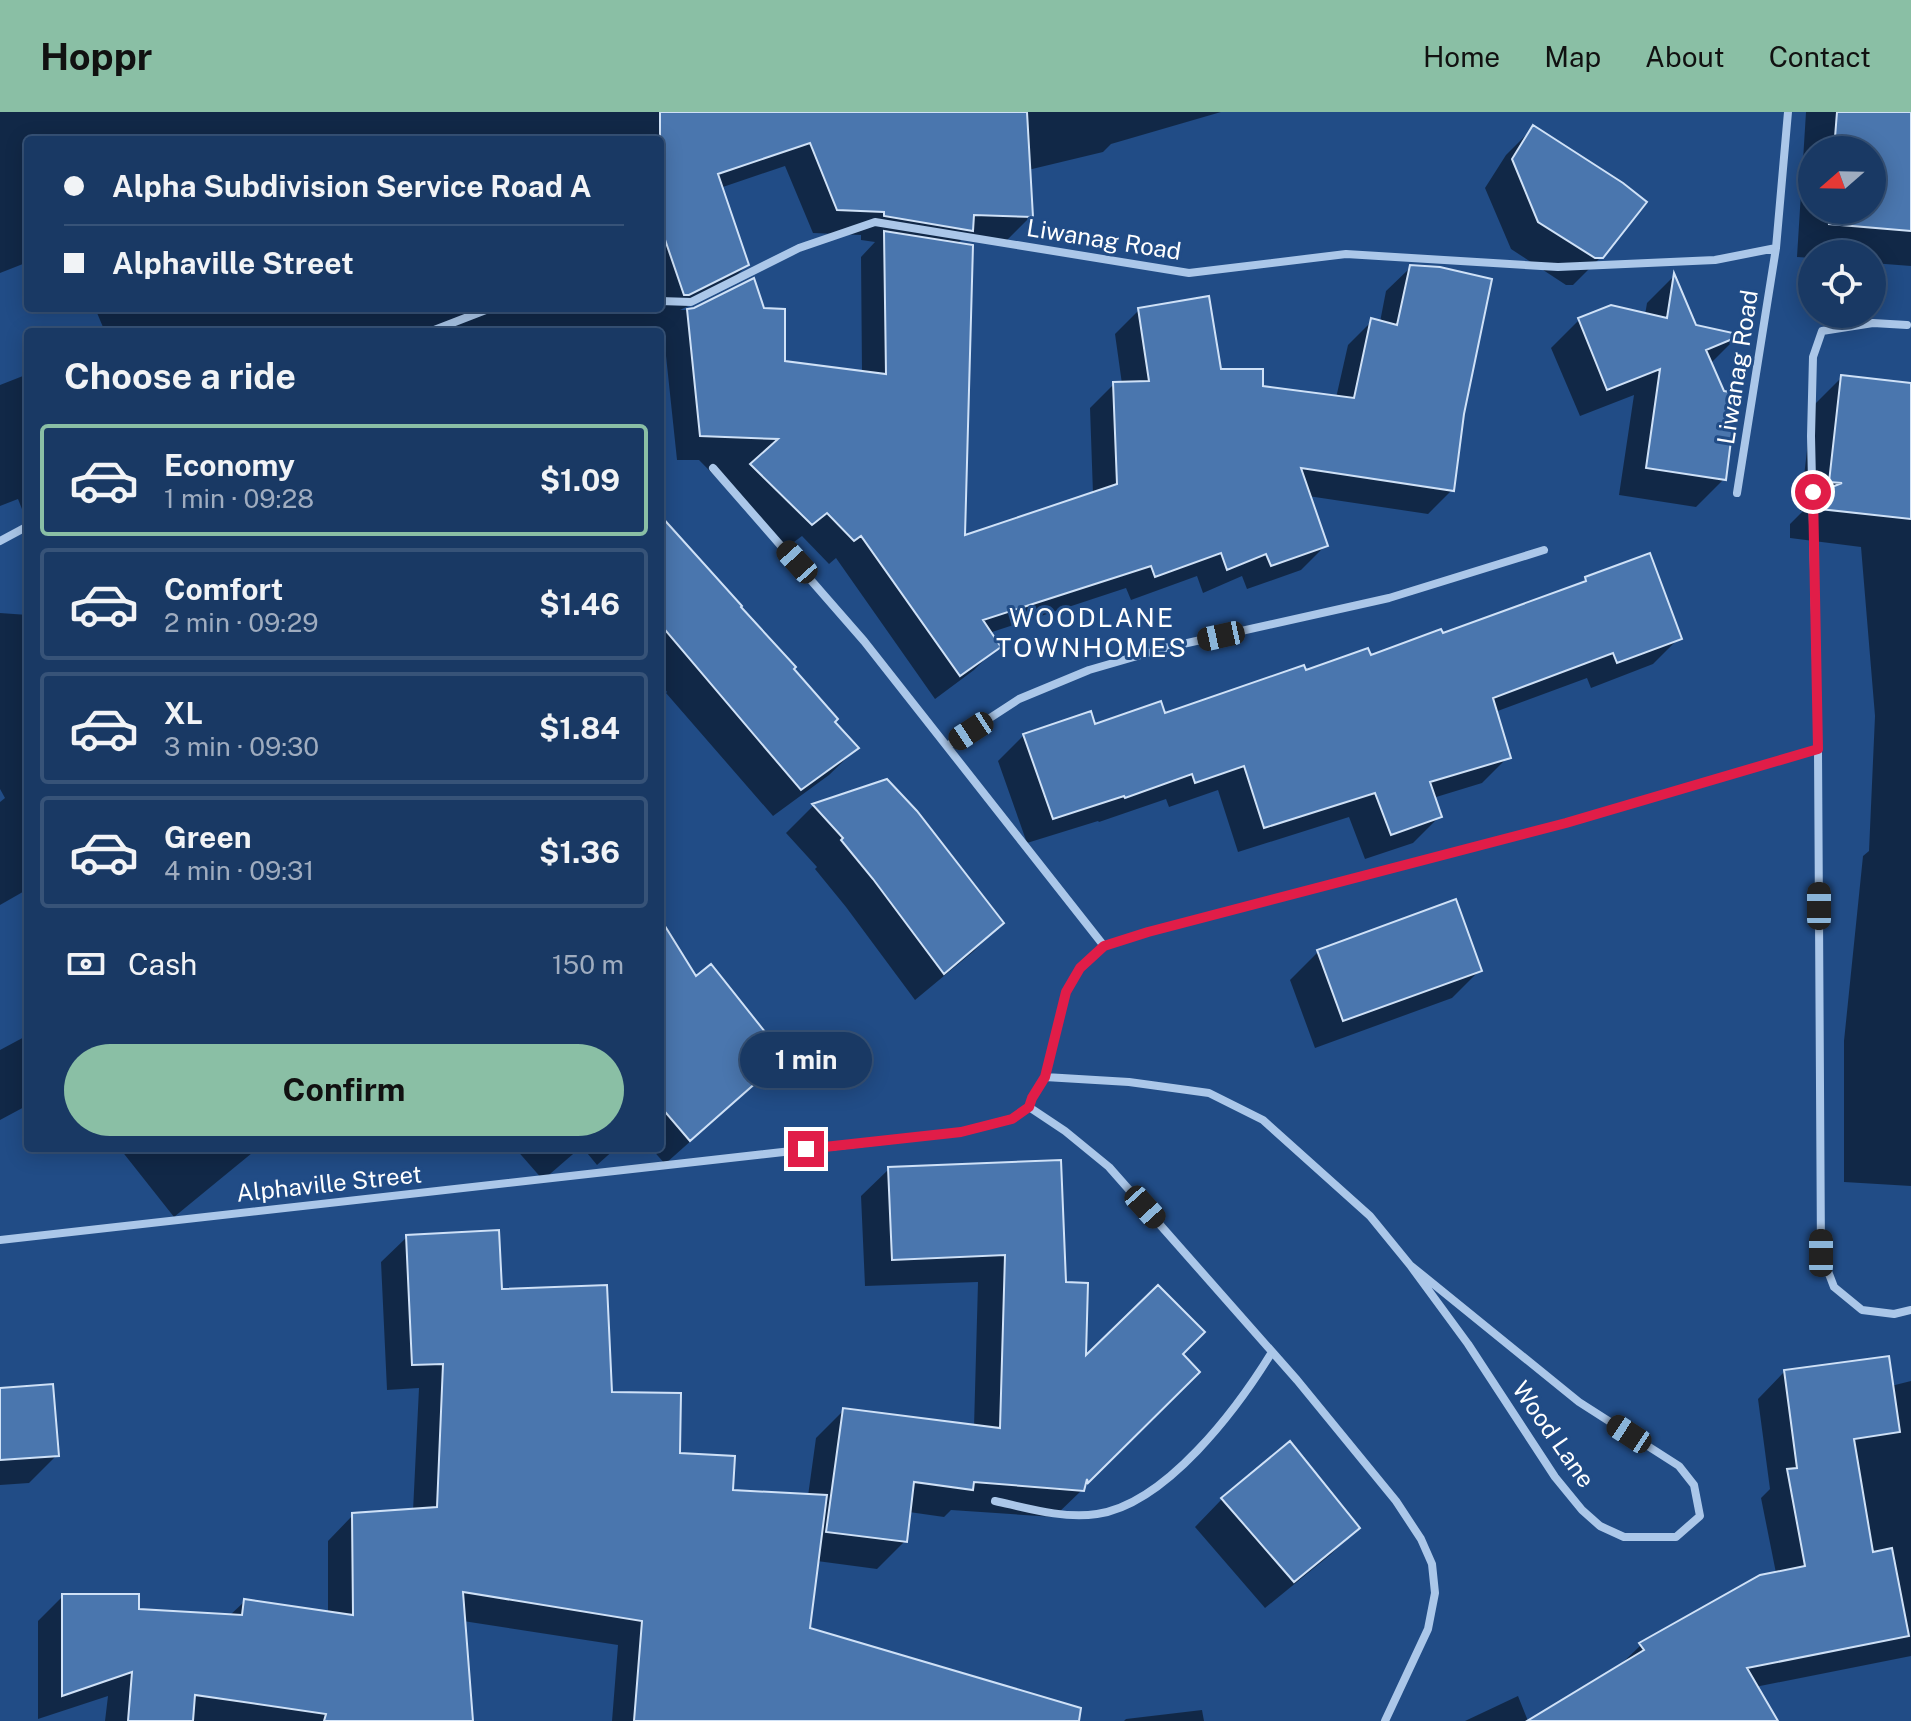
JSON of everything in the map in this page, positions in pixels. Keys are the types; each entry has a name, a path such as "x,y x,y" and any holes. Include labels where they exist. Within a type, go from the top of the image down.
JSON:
{"street":[{"name":"Liwanag Road","path":"1737,493 1776,248 1788,112"},
{"name":"Liwanag Road","path":"664,301 691,302 799,248 875,222 1189,273 1346,254 1558,267 1715,260 1776,248"},
{"path":"439,328 481,312"},
{"path":"1907,325 1873,323 1822,331 1813,357 1811,436 1818,749 1821,1253 1834,1287 1862,1310 1894,1314 1911,1310"},
{"path":"713,468 864,641 1104,946"},
{"path":"0,541 24,528"},
{"path":"947,746 1019,699 1089,670 1165,648 1389,598 1544,550"},
{"path":"1385,1721 1428,1629 1435,1593 1432,1564 1421,1539 1396,1501 1272,1352 1109,1167 1029,1107 1045,1077 1066,992 1080,968 1104,946 1566,823 1818,749"},
{"name":"Wood Lane","path":"1045,1077 1129,1082 1209,1093 1263,1120 1370,1216 1468,1344 1555,1477 1582,1510 1600,1526 1624,1537 1676,1537 1700,1516 1694,1485 1679,1466 1579,1402 1410,1265"},
{"name":"Alphaville Street","path":"0,1240 961,1132 1012,1119 1029,1107"},
{"path":"995,1501 1055,1514 1094,1515 1114,1511 1136,1501 1164,1481 1200,1447 1235,1407 1272,1352"}],"building":[{"path":"660,112 1027,112 1033,217 974,215 973,231 884,216 884,212 837,210 810,143 718,174 749,265 684,295 664,237 664,136 660,136"},
{"path":"1837,112 1911,112 1911,231 1829,224 1886,224 1886,136 1835,136"},
{"path":"1533,125 1647,202 1603,258 1595,258 1538,222 1512,159"},
{"path":"884,231 973,245 965,535 1117,484 1113,382 1149,381 1138,308 1209,296 1221,369 1263,369 1263,386 1354,398 1371,318 1397,325 1410,265 1440,267 1492,279 1464,414 1454,491 1301,468 1328,546 1271,566 1266,554 1227,570 1221,553 1155,577 1151,566 983,620 1001,647 960,676 861,536 854,541 827,513 812,525 750,464 778,439 700,436 687,309 754,278 764,308 785,309 785,361 886,374"},
{"path":"1674,273 1696,325 1742,335 1706,350 1724,391 1737,393 1726,480 1646,468 1660,369 1607,390 1578,318 1611,305 1667,318"},
{"path":"1841,375 1911,383 1911,519 1820,509 1819,492 1842,483 1829,482"},
{"path":"664,519 796,667 794,669 838,719 835,722 859,748 801,790 664,629"},
{"path":"1650,553 1682,639 1617,663 1613,653 1493,698 1511,758 1430,782 1442,817 1391,835 1375,793 1264,828 1244,766 1195,783 1192,774 1053,819 1023,734 1091,711 1095,724 1161,701 1165,713 1304,665 1306,670 1368,648 1371,655 1441,629 1443,633 1586,581 1585,577"},
{"path":"887,779 917,811 1004,923 944,974 841,840 843,838 812,804"},
{"path":"1456,899 1482,971 1343,1021 1317,950"},
{"path":"664,924 696,976 711,964 785,1057 690,1141 664,1111"},
{"path":"1061,1160 1066,1282 1088,1283 1086,1355 1158,1285 1205,1332 1183,1354 1200,1372 1088,1483 1087,1479 1084,1491 974,1482 973,1490 914,1482 907,1542 826,1532 843,1408 1000,1428 1005,1255 892,1260 888,1167"},
{"path":"499,1230 502,1289 607,1285 612,1392 681,1393 680,1453 735,1456 733,1490 827,1495 810,1628 1081,1708 1079,1721 634,1721 642,1621 463,1592 473,1721 324,1721 326,1714 195,1695 193,1721 128,1721 132,1672 62,1696 62,1594 139,1594 139,1609 242,1615 244,1599 353,1615 352,1513 437,1507 443,1364 412,1365 406,1235"},
{"path":"1889,1356 1900,1432 1854,1439 1873,1552 1892,1548 1909,1636 1747,1668 1778,1721 1527,1721 1644,1650 1639,1643 1760,1575 1805,1566 1787,1469 1797,1468 1784,1370"},
{"path":"53,1384 59,1456 0,1460 0,1388"},
{"path":"1290,1441 1360,1528 1294,1582 1221,1498"}],"district":[{"name":"WOODLANE TOWNHOMES","path":"1092,632"}],"route":[{"path":"806,1149 961,1132 1012,1119 1029,1107 1045,1077 1066,992 1080,968 1104,946 1566,823 1818,749 1813,492"}]}
